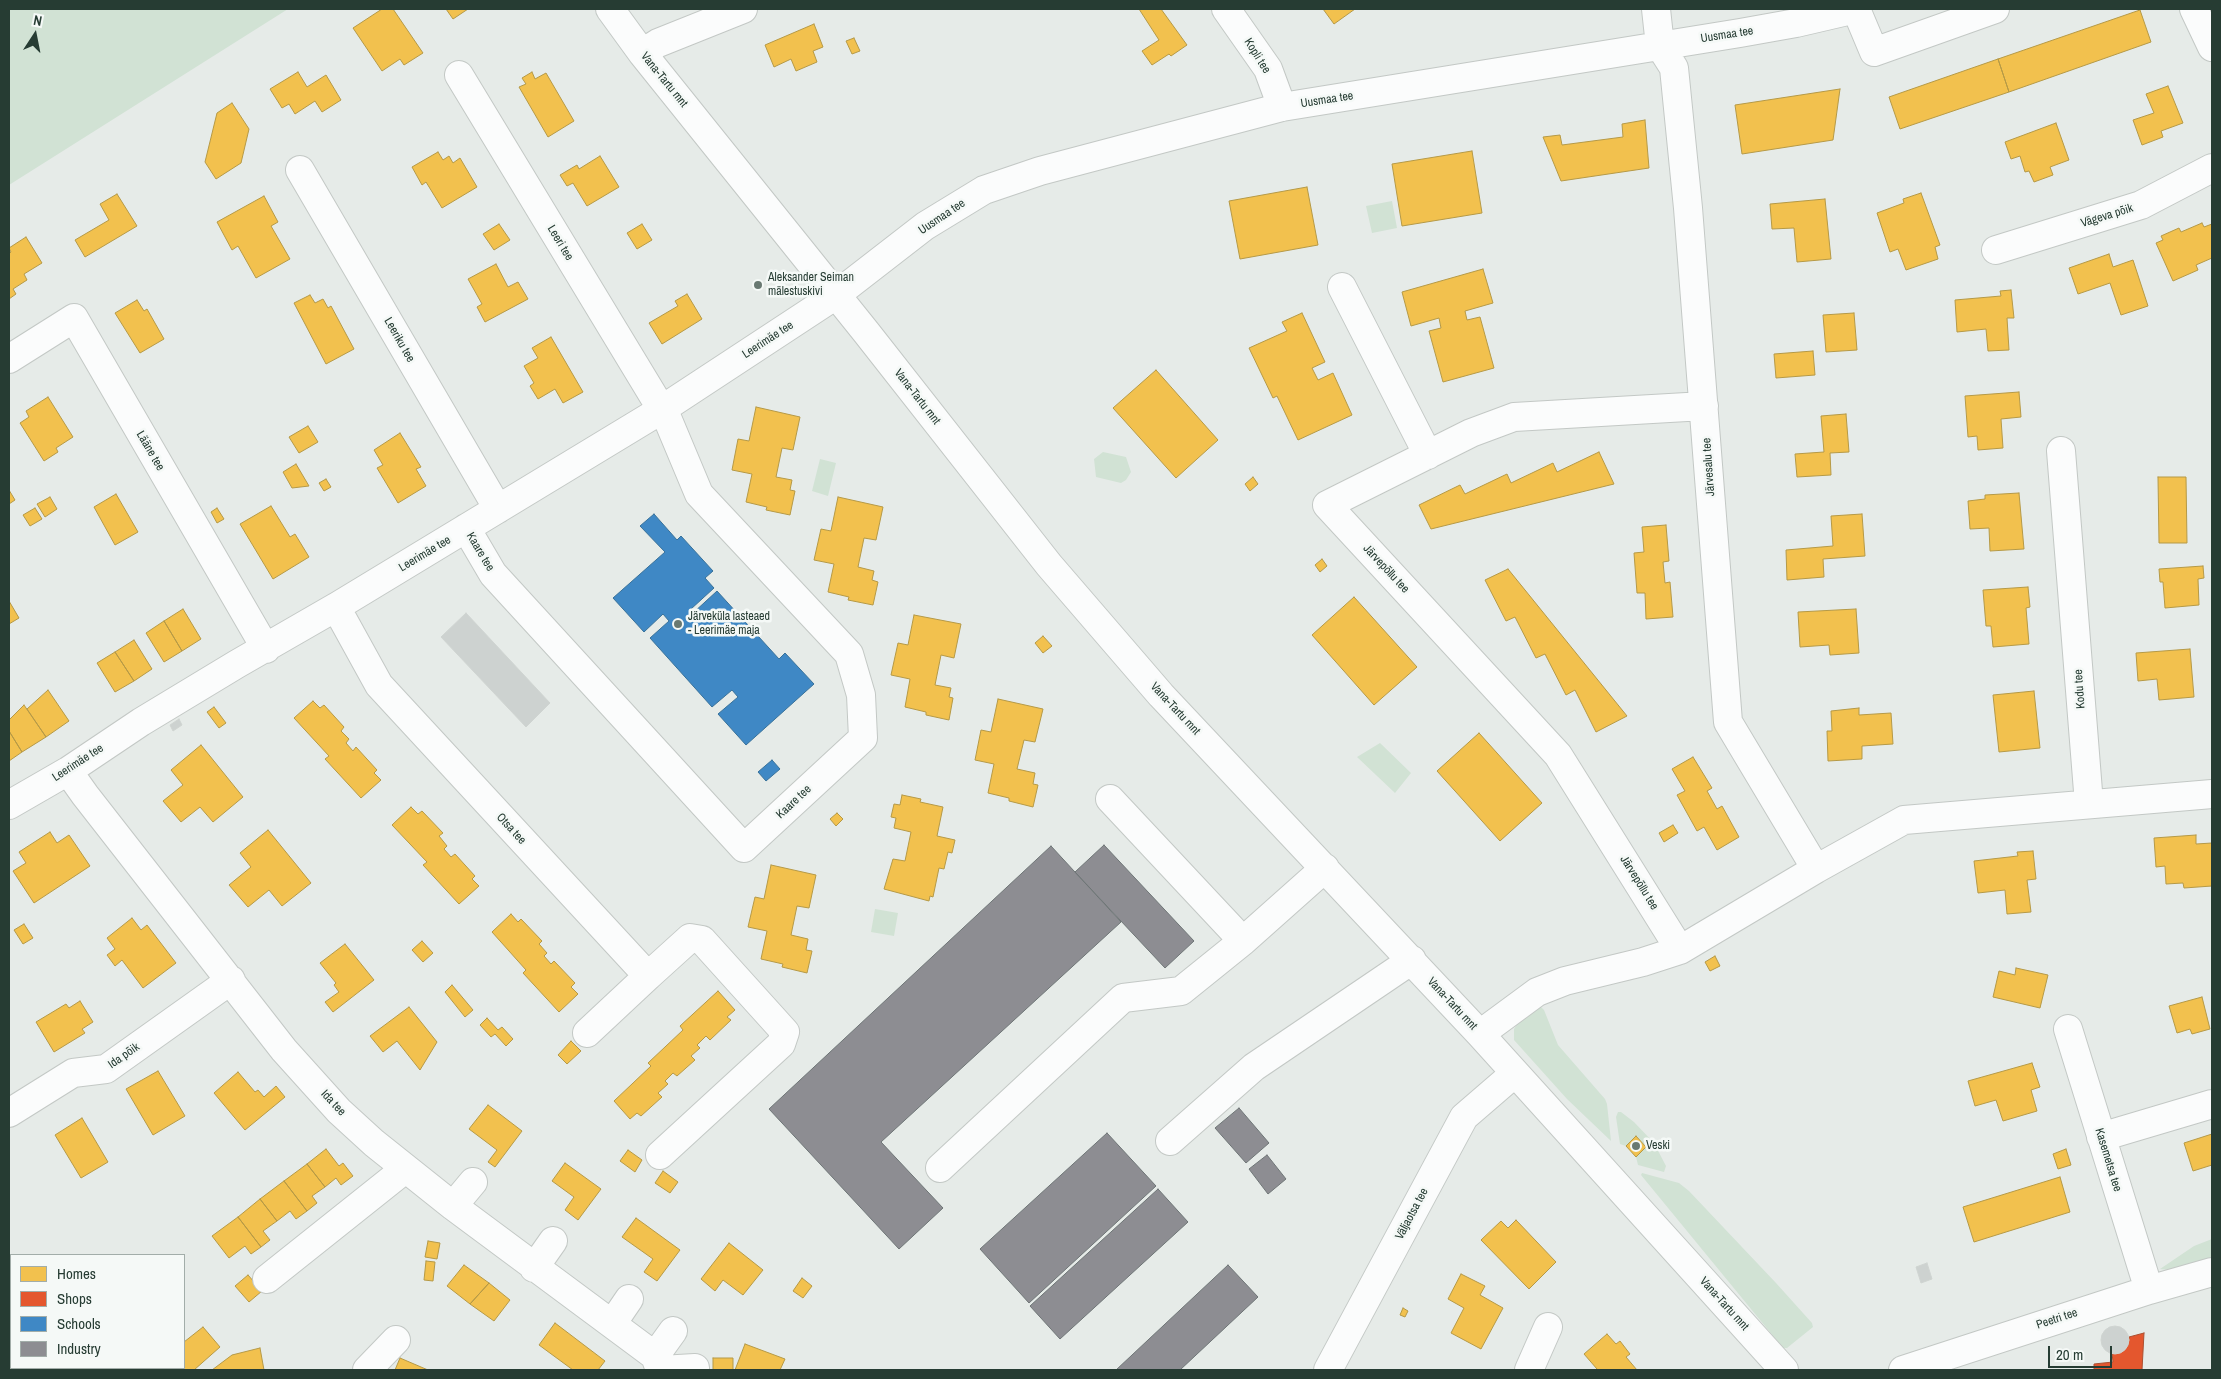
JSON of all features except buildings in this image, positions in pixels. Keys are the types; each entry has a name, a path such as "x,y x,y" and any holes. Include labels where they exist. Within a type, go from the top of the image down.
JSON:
{"street":[{"name":"Vana-Tartu mnt","path":"610,9 642,53 1049,565 1162,695 1412,960 1784,1370"},
{"path":"642,53 658,43 743,9"},
{"name":"Kopli tee","path":"1226,9 1268,69 1282,107"},
{"path":"1656,9 1660,46"},
{"path":"1856,9 1874,52 1995,9"},
{"name":"Uusmaa tee","path":"836,295 925,226 984,190 1040,171 1282,107 1796,23 1856,9"},
{"path":"2194,9 2212,47"},
{"name":"Järvesalu tee","path":"1660,46 1674,68 1704,406 1728,722 1816,869"},
{"name":"Leeri tee","path":"459,75 661,410"},
{"name":"Vägeva põik","path":"1996,250 2141,205 2212,168"},
{"name":"Leeriku tee","path":"300,170 498,509"},
{"path":"1342,287 1428,455"},
{"name":"Leerimäe tee","path":"9,805 68,771 141,722 336,607 661,410 836,295"},
{"name":"Lääne tee","path":"9,358 74,318 266,649"},
{"name":"Järvepõllu tee","path":"1680,950 1558,755 1328,505 1471,433 1514,417 1704,406"},
{"name":"Kaare tee","path":"466,528 493,574 744,848 864,738 861,695 850,654 699,494 668,420 661,410"},
{"name":"Kodu tee","path":"2061,450 2088,804"},
{"name":"Otsa tee","path":"336,607 379,685 648,976"},
{"name":"Ida tee","path":"68,771 284,1050 340,1111 406,1169 658,1365"},
{"path":"1480,1034 1537,992 1565,981 1643,962 1680,950 1816,869 1904,820 2212,794"},
{"path":"1110,799 1243,941"},
{"path":"940,1168 1123,998 1181,991 1243,941 1325,868"},
{"path":"587,1033 690,938 702,940 786,1032 781,1044 660,1155"},
{"path":"1170,1141 1254,1067 1412,960"},
{"name":"Ida põik","path":"9,1113 73,1073 106,1069 231,980"},
{"name":"Kasemetsa tee","path":"2068,1029 2149,1290"},
{"path":"1516,1074 1576,1119 1673,1225 1704,1282"},
{"name":"Väljaotsa tee","path":"1328,1370 1464,1117 1516,1074"},
{"path":"2101,1138 2212,1104"},
{"path":"267,1279 406,1169"},
{"path":"1606,1174 1668,1269 1722,1328 1763,1347"},
{"path":"454,1206 473,1182"},
{"path":"534,1268 553,1241"},
{"name":"Peetri tee","path":"1903,1370 1912,1365 2212,1272"},
{"path":"613,1331 630,1299"},
{"path":"1529,1370 1548,1327"},
{"path":"673,1331 658,1365 695,1368"},
{"path":"367,1370 396,1340"}],"green space":[{"path":"9,9 288,9 9,185"},
{"path":"1392,201 1397,228 1372,233 1366,206"},
{"path":"1103,452 1126,457 1131,472 1126,480 1121,483 1096,477 1094,459"},
{"path":"820,459 836,463 828,496 812,491"},
{"path":"1380,743 1411,773 1395,793 1357,757"},
{"path":"875,909 898,913 894,936 871,932"},
{"path":"1538,1004 1544,1010 1558,1045 1605,1099 1611,1141 1567,1099 1514,1040 1514,1029 1519,1021"},
{"path":"1618,1112 1621,1112 1634,1122 1654,1143 1666,1166 1664,1172 1638,1165 1636,1157 1646,1147 1636,1136 1626,1146 1620,1144 1616,1117"},
{"path":"1642,1173 1679,1183 1689,1191 1776,1283 1812,1323 1813,1327 1787,1348 1783,1348 1641,1175"},
{"path":"2212,1239 2212,1258 2170,1270 2160,1269 2194,1246"}],"place":[{"name":"Aleksander Seiman mälestuskivi","path":"758,285"},
{"name":"Järveküla lasteaed - Leerimäe maja","path":"678,624"},
{"name":"Veski","path":"1636,1146"}]}
